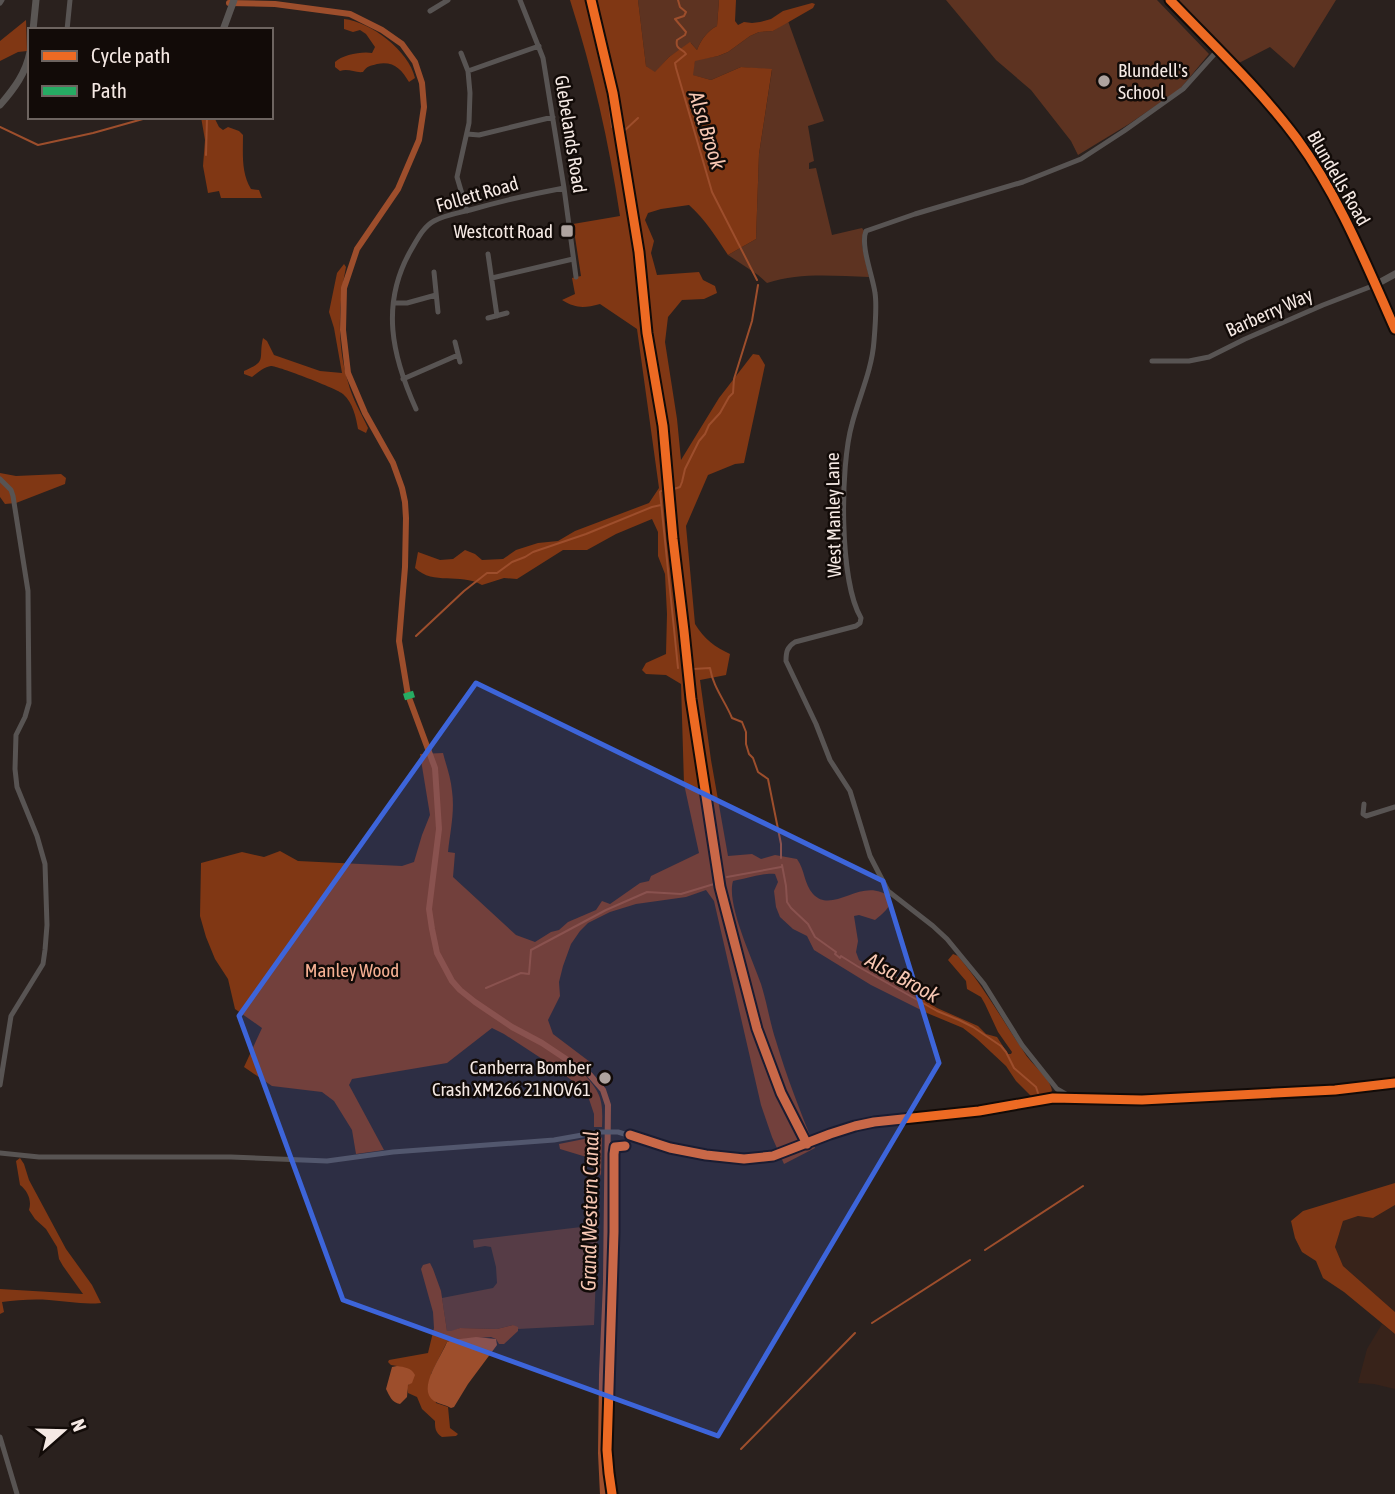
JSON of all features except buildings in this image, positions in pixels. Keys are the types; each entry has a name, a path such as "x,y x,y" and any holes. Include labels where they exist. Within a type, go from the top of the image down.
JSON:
{"street":[{"path":"33,28 36,0"},
{"path":"67,28 71,0"},
{"path":"429,11 448,0"},
{"name":"Glebelands Road","path":"520,0 543,58 576,277"},
{"name":"Blundells Road","path":"1170,0 1283,122 1311,160 1338,204 1395,329"},
{"path":"224,28 232,4"},
{"path":"468,71 539,46"},
{"name":"West Manley Lane","path":"1070,1098 1057,1089 1022,1045 984,984 947,939 884,885 870,856 850,791 830,760 786,656 789,646 795,642 856,626 861,618 854,606 846,564 845,489 848,443 874,341 876,296 864,243 866,231 1023,182 1080,159 1183,89 1218,50"},
{"path":"461,53 468,71 470,111 457,177 467,211"},
{"path":"0,105 17,84 28,59"},
{"path":"467,134 479,135 553,117"},
{"name":"Follett Road","path":"416,409 403,379 392,323 399,276 424,230 435,221 467,211 564,188"},
{"path":"488,254 497,316"},
{"path":"492,278 573,259"},
{"path":"434,272 438,312"},
{"name":"Barberry Way","path":"1152,361 1189,361 1209,356 1395,274"},
{"path":"394,303 407,303 436,295"},
{"path":"488,318 508,313"},
{"path":"403,379 459,358 455,342"},
{"path":"0,479 6,483 13,496 28,591 29,703 26,717 16,735 15,769 17,787 45,864 47,925 43,964 11,1016 0,1085"},
{"path":"1364,804 1363,814 1366,816 1395,807"},
{"path":"0,1153 67,1158 231,1157 327,1161 393,1152 554,1140 599,1132 618,1132 670,1148 744,1159 784,1153 855,1126 874,1122 979,1111 1053,1098 1142,1100 1335,1090 1395,1083"},
{"path":"1053,1098 1057,1089"},
{"path":"0,1437 17,1494"}],"highlighted area":[{"path":"476,683 883,881 939,1063 718,1436 343,1300 239,1016"}],"shaded area":[{"path":"638,0 719,0 717,26 705,36 697,50 691,43 669,57 655,73 646,66"},
{"name":"Blundell's School","path":"946,0 1157,0 1209,54 1180,89 1078,155 1071,141 1031,90 996,60"},
{"name":"Blundell's School","path":"1176,0 1336,0 1294,68 1270,47 1237,64"},
{"path":"788,21 824,121 808,126 814,161 809,163 809,169 816,168 832,235 862,228 864,231 862,245 869,277 805,276 767,283 728,255 756,239 759,154 772,70 741,67 711,80 692,75 695,60 728,52 750,36 773,31"},
{"path":"1395,1205 1395,1312 1343,1266 1335,1247 1343,1221 1358,1216 1373,1218"},
{"path":"598,1225 594,1325 518,1329 513,1325 497,1329 460,1328 447,1331 442,1298 493,1288 497,1283 491,1247 474,1248 473,1240"},
{"path":"1382,1324 1395,1334 1395,1389 1358,1383 1367,1349"},
{"path":"476,1337 496,1339 497,1345 454,1407 434,1401 429,1396 429,1381 447,1342"},
{"path":"392,1367 410,1369 415,1375 412,1383 408,1385 407,1397 400,1404 393,1400 386,1389"}],"green space":[{"name":"Manley Wood","path":"570,0 638,0 646,66 655,72 669,57 690,42 697,50 710,30 717,26 719,0 736,0 735,21 738,25 771,19 783,11 815,4 813,8 773,31 759,32 728,52 695,61 693,75 711,80 741,67 772,69 759,154 756,239 728,255 705,222 689,205 648,213 645,220 654,241 651,253 657,275 699,272 703,280 715,286 717,293 704,299 682,300 668,317 665,342 681,460 719,398 753,354 759,355 765,365 744,463 708,475 686,526 695,624 710,642 730,654 726,675 700,680 728,856 752,854 761,859 775,855 797,859 810,890 821,900 830,901 870,890 891,898 888,908 875,920 854,916 859,960 869,966 886,970 905,984 918,999 925,1000 978,1026 986,1034 997,1037 1008,1054 1011,1054 981,997 967,989 966,981 948,960 953,954 958,956 1027,1056 1049,1083 1052,1090 1050,1098 1034,1099 1006,1066 963,1028 871,985 814,950 807,936 793,929 780,917 774,891 778,882 775,874 733,881 732,891 737,917 761,984 780,1055 815,1148 784,1164 761,1105 714,901 706,890 686,897 636,904 610,912 588,923 571,944 559,982 560,996 548,1020 553,1034 590,1062 584,1074 600,1098 602,1127 594,1127 594,1114 587,1093 559,1070 492,1028 447,1063 352,1079 349,1085 384,1150 356,1154 352,1130 334,1101 322,1092 272,1086 244,1067 262,1028 235,1009 228,979 215,959 206,937 200,916 201,863 242,852 264,857 280,851 298,861 402,866 414,862 430,815 420,754 443,753 453,806 448,852 455,853 453,877 516,935 535,942 559,930 568,922 596,910 602,901 610,904 640,883 649,881 651,876 699,853 684,784 681,684 666,675 646,674 642,670 646,663 666,654 665,574 658,556 658,532 652,519 587,550 563,550 517,579 504,578 482,585 464,579 430,576 415,568 418,552 440,560 453,559 465,550 482,560 503,559 516,550 538,543 558,541 575,531 649,503 659,488 637,329 600,304 581,307 562,300 575,294 572,278 581,276 573,224 620,216 600,107"},
{"path":"344,19 355,21 377,32 397,48 415,78 409,82 400,70 388,64 377,64 363,72 340,71 335,67 335,62 342,57 372,53 375,47 360,30 353,32 344,29"},
{"path":"26,20 27,51 18,52 0,61 0,41"},
{"path":"201,119 215,119 223,130 228,127 243,135 246,176 251,189 259,190 262,198 221,198 219,191 208,193 203,166 205,140"},
{"path":"344,264 346,267 340,325 342,354 354,400 368,428 366,433 358,429 352,406 339,391 271,366 252,377 244,374 244,371 252,368 261,359 263,338 274,355 320,371 342,373 329,312 337,273"},
{"path":"0,473 16,476 61,474 66,478 65,484 16,503 5,504 0,497"},
{"path":"599,1136 602,1138 601,1176 593,1159 560,1149 559,1144"},
{"path":"20,1158 66,1249 92,1285 101,1303 8,1301 2,1302 4,1312 0,1314 0,1289 83,1294 59,1259 57,1247 46,1229 29,1210 29,1196 20,1185 16,1161"},
{"path":"1395,1183 1395,1205 1373,1218 1358,1216 1343,1221 1335,1247 1343,1266 1395,1312 1395,1334 1323,1278 1316,1261 1302,1252 1291,1221 1303,1211"},
{"path":"430,1263 441,1291 447,1331 460,1328 497,1329 513,1325 518,1327 518,1331 504,1344 499,1344 491,1337 447,1342 431,1374 436,1403 448,1407 450,1428 458,1434 456,1436 442,1437 438,1433 435,1421 422,1409 417,1397 408,1393 409,1384 397,1366 388,1362 428,1353 434,1328 433,1312 421,1269 423,1265"}],"waterway":[{"path":"586,0 608,95 612,127"},
{"name":"Alsa Brook","path":"678,0 680,7 686,12 684,16 675,19 686,32 677,43 686,54 675,63 676,68 712,192 757,280"},
{"name":"Grand Western Canal","path":"229,3 275,4 350,14 382,30 402,44 415,62 422,83 424,107 419,140 398,189 357,249 344,288 343,330 348,373 365,413 393,463 405,502 405,567 399,641 408,695 435,768 439,829 429,909 437,953 460,990 512,1027 590,1075 603,1090 608,1105 602,1375 603,1494"},
{"path":"638,118 623,132 647,285"},
{"path":"0,127 38,145 143,119"},
{"path":"206,155 207,119"},
{"name":"Alsa Brook","path":"674,489 680,487 685,469 699,441 733,393 734,379 752,321 758,285"},
{"name":"Alsa Brook","path":"661,491 678,668"},
{"path":"416,636 487,573 497,573 533,552 661,505"},
{"name":"Alsa Brook","path":"693,669 710,668 716,688 732,718 742,722 749,754 758,772 768,779 781,844 781,858"},
{"name":"Alsa Brook","path":"782,865 787,902 808,924 815,937 840,958 841,956 937,1011 973,1027 1001,1046 1014,1068 1036,1087 1038,1093"},
{"path":"727,877 781,867"},
{"path":"486,988 521,973 529,974 531,950 606,910 647,892 681,894 714,884"},
{"path":"985,1250 1083,1186"},
{"path":"872,1323 970,1260"},
{"path":"741,1449 855,1333"}],"marked path":[{"path":"404,697 414,694"}],"cycle path":[{"path":"591,0 613,93 639,252 647,333 663,426 691,699 720,887 757,1029 781,1093 807,1144"},
{"path":"1170,0 1268,103 1297,139 1326,184 1351,231 1395,329"},
{"path":"630,1135 670,1148 744,1159 773,1156 830,1134 874,1122 979,1111 1053,1098 1142,1100 1335,1090 1395,1083"},
{"path":"612,1494 607,1450 614,1154 615,1147 625,1146"}],"place":[{"name":"Blundell's School","path":"1104,81"},
{"name":"Westcott Road","path":"567,231"},
{"name":"Canberra Bomber Crash XM266 21NOV61","path":"605,1078"}]}
